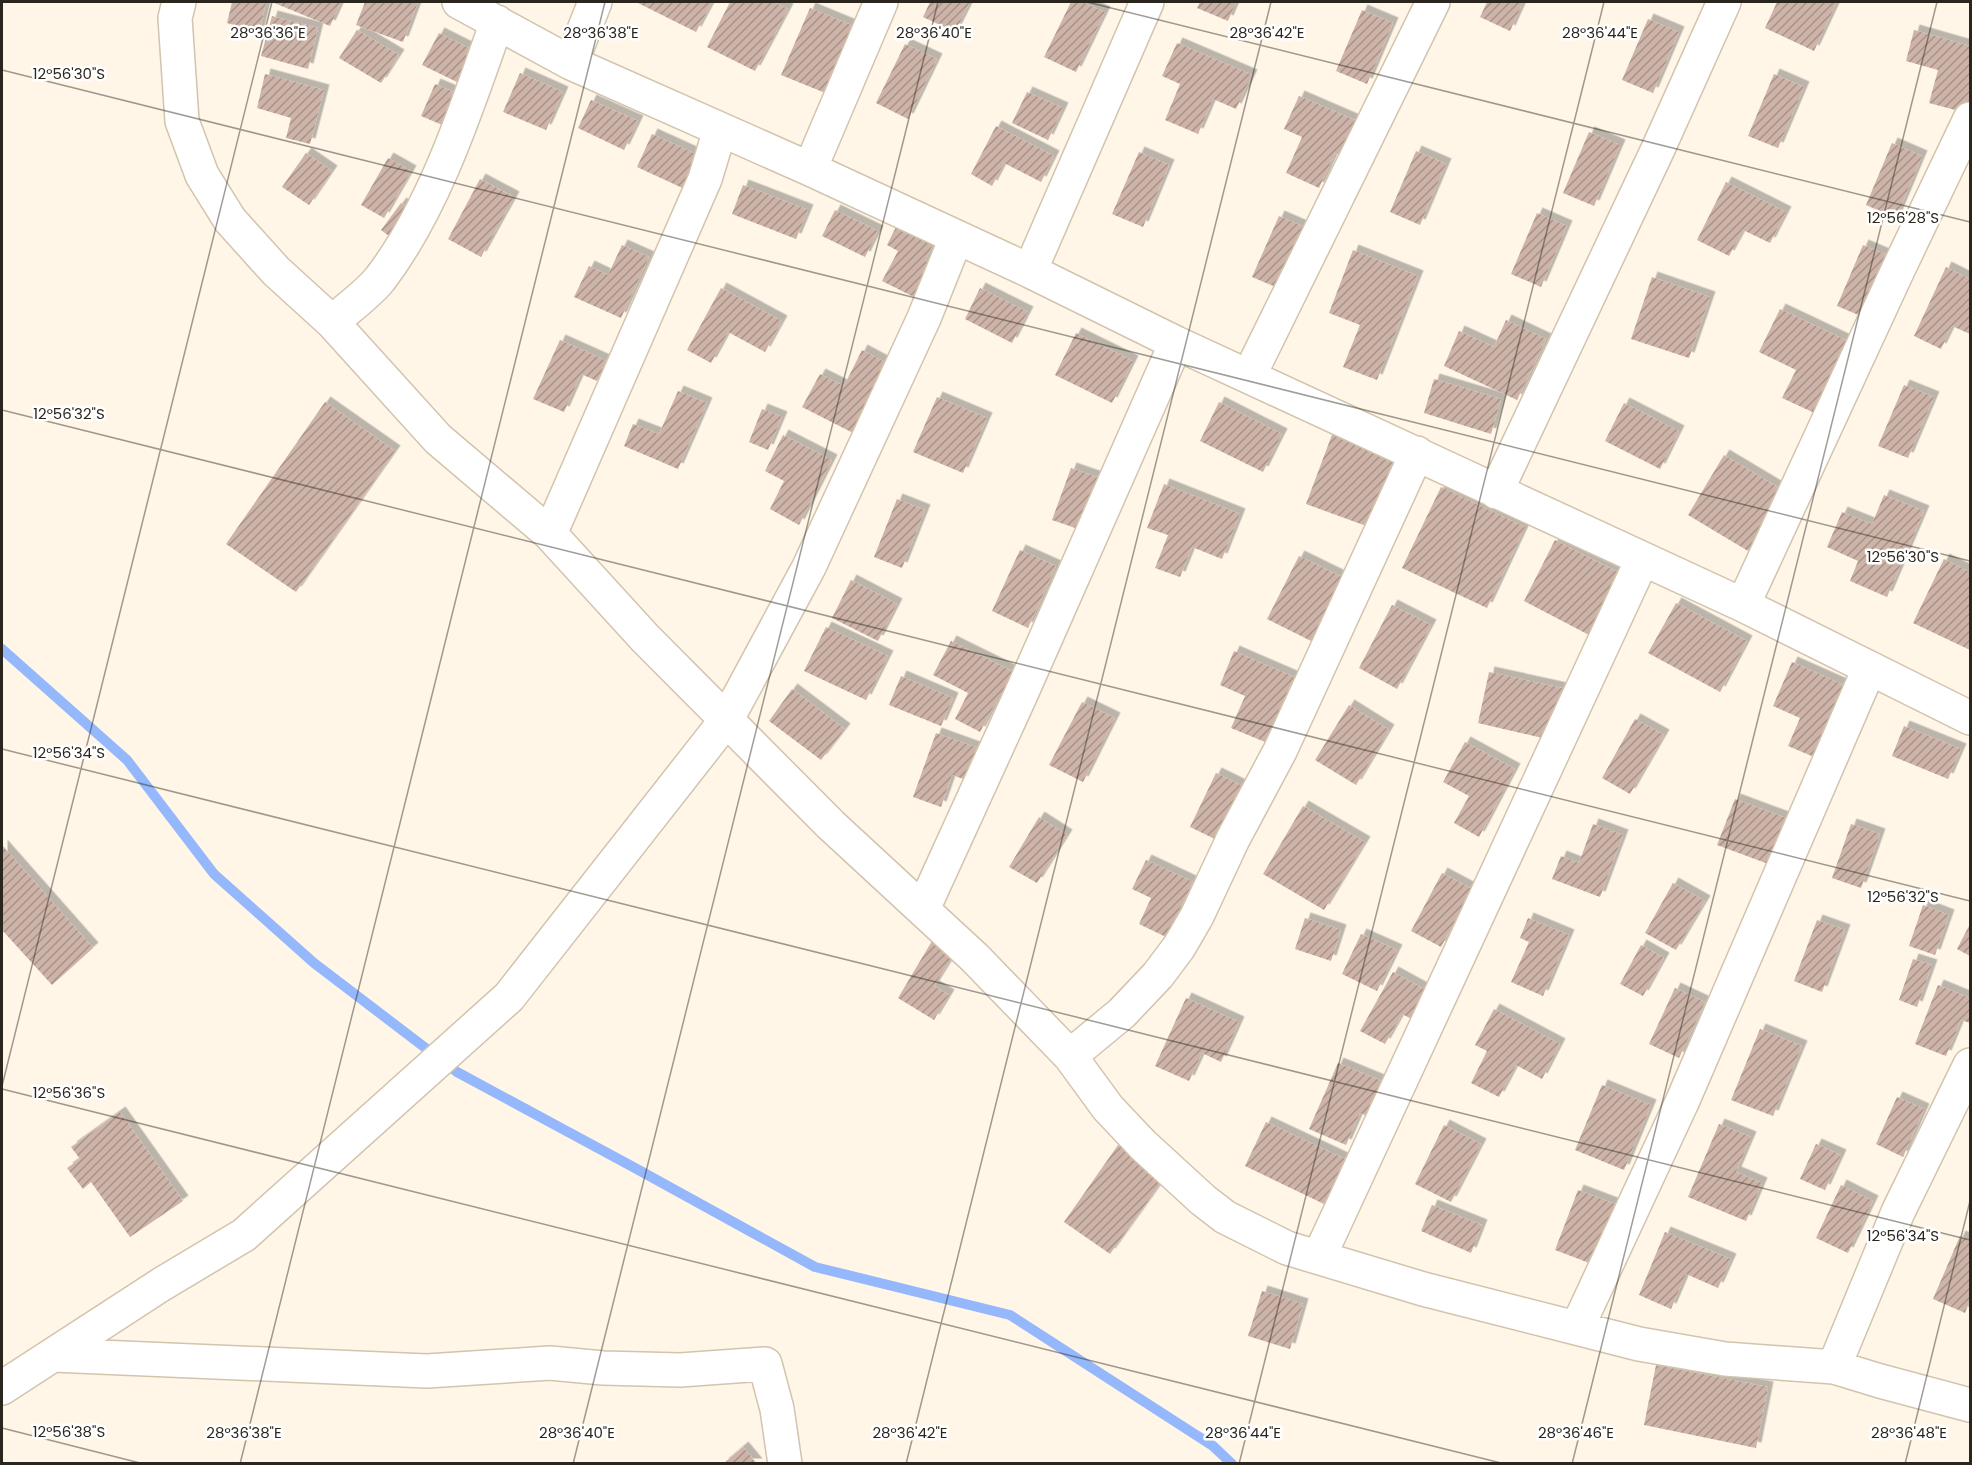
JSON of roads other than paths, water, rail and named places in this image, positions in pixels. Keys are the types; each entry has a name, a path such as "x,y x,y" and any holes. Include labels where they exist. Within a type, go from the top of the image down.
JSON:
{"street":[{"path":"179,2 175,18 182,121 202,175 230,220 276,271 332,322 438,439 550,534 645,638 831,825 975,958 1070,1056 1108,1108 1143,1145 1203,1200 1225,1217 1287,1248 1423,1289 1639,1344 1725,1359 1834,1367 1971,1405"},
{"path":"459,2 571,63 810,169 1030,271 1176,343 1743,605 1869,669 1969,713"},
{"path":"571,63 595,2"},
{"path":"810,169 881,2"},
{"path":"1030,271 1147,2"},
{"path":"1249,376 1433,2"},
{"path":"1496,492 1653,159 1724,2"},
{"path":"332,322 378,281 425,208 498,22"},
{"path":"1743,605 1897,272 1971,119"},
{"path":"550,534 705,178 720,130"},
{"path":"2,1388 162,1284 244,1235 508,997 727,719 809,567 924,318 956,238"},
{"path":"923,909 1176,343"},
{"path":"1070,1056 1122,1013 1151,982 1179,947 1197,916 1233,839 1280,751 1417,453"},
{"path":"1318,1257 1642,560"},
{"path":"1577,1328 1683,1100 1869,669"},
{"path":"1834,1367 1898,1212 1971,1065"},
{"path":"52,1355 427,1371 550,1362 603,1368 680,1370 765,1364 777,1409 785,1464"}],"waterway":[{"path":"2,649 127,760 214,874 314,963 457,1072 815,1267 1010,1315 1213,1446 1232,1464"}]}
